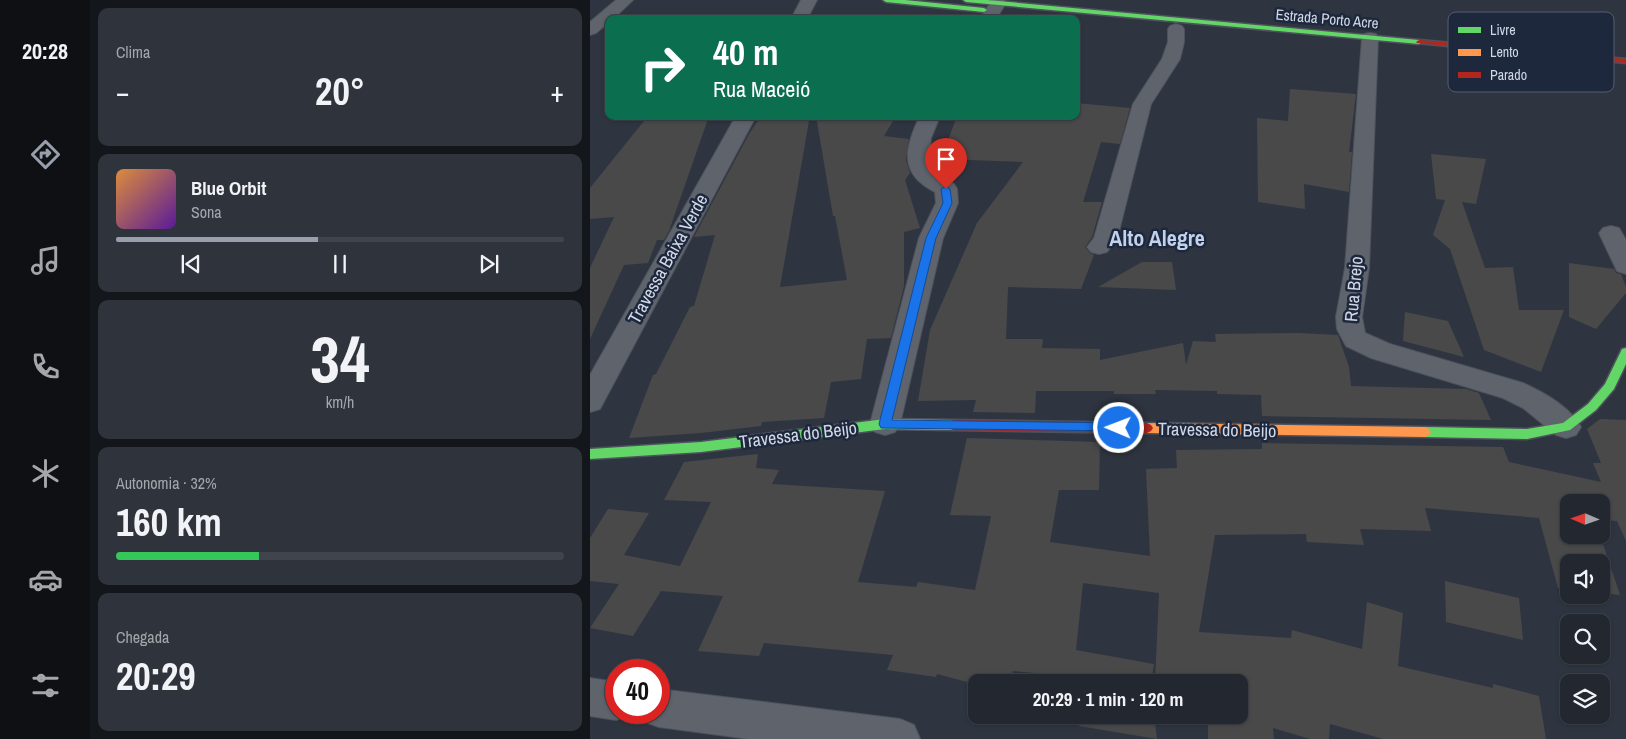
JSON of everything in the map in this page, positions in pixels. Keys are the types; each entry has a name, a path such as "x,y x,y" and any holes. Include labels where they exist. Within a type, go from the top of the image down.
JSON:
{"main road":[{"name":"Estrada Porto Acre","path":"886,0 1032,15"},
{"name":"Estrada Porto Acre","path":"966,0 993,11 1040,15"},
{"name":"Estrada Porto Acre","path":"1080,18 1370,43 1448,52"},
{"name":"Estrada Porto Acre","path":"1080,20 1448,48"},
{"name":"Travessa do Beijo","path":"590,454 701,447 885,424 1527,434 1566,427 1592,407 1610,386 1626,352"}],"street":[{"path":"608,15 625,0"},
{"path":"801,15 809,0"},
{"path":"590,30 605,17"},
{"path":"1099,247 1105,239 1142,104 1171,58 1176,42 1176,29"},
{"name":"Rua Brejo","path":"1370,43 1357,268 1349,317 1350,329 1355,339 1381,351 1513,390 1533,400 1566,427"},
{"name":"Travessa Baixa Verde","path":"590,401 744,120"},
{"path":"885,424 931,238 947,203 946,189 924,177 917,159 924,127 928,120"},
{"path":"1611,232 1626,266"},
{"path":"590,697 605,699"},
{"path":"670,709 900,739"}],"building":[{"path":"1290,89 1356,94 1349,152 1352,152 1349,192 1304,184 1305,209 1258,202 1257,118 1288,121"},
{"path":"1080,103 1130,108 1120,144 1101,142 1083,202 1102,202 1092,237 1085,247 1094,255 1081,289 1008,287 1006,339 1043,339 1042,348 1100,349 1100,360 1183,343 1186,365 1193,341 1216,342 1215,334 1299,333 1338,335 1349,367 1351,386 1466,389 1479,393 1491,420 1262,416 1261,395 1217,394 1217,391 1155,390 1156,394 1114,394 1114,391 1036,391 1035,413 973,412 976,400 918,401 930,330 977,223 1023,162 941,159 956,120 1080,120"},
{"path":"645,120 708,120 669,231 664,240 657,240 648,263 624,265 590,339 590,268 614,217 590,219 590,188"},
{"path":"758,120 809,121 780,287 847,280 835,216 833,216 817,120 894,120 884,136 909,139 906,160 910,173 905,180 920,228 904,232 904,286 891,338 867,339 861,379 831,382 824,418 762,422 761,426 701,433 629,438 653,375 656,374 690,307 694,306 715,235 694,237"},
{"path":"1431,154 1486,159 1476,204 1462,202 1485,268 1513,267 1519,310 1564,310 1541,372 1484,350 1450,249 1433,235 1445,200 1436,199"},
{"path":"1142,262 1172,262 1176,290 1098,287"},
{"path":"1569,263 1614,269 1616,273 1621,274 1626,287 1626,293 1596,329 1569,317"},
{"path":"1405,312 1448,321 1464,357 1403,341"},
{"path":"1600,419 1626,420 1626,541 1617,521 1610,521 1610,494 1560,494 1560,544 1603,544 1606,554 1560,554 1560,588 1558,588 1539,518 1425,508 1431,531 1360,529 1364,545 1307,542 1306,534 1215,535 1199,632 1291,638 1292,630 1362,649 1367,602 1403,613 1398,666 1493,688 1493,684 1539,696 1546,739 1383,739 1330,724 1329,739 1310,739 1273,728 1274,739 1208,739 1208,724 1248,724 1248,674 1155,674 1159,593 1083,583 1076,650 1154,664 1152,674 1045,674 1013,671 1012,674 968,674 967,682 937,674 936,677 887,670 893,655 764,643 759,656 698,651 723,596 661,591 633,636 590,628 619,584 590,581 590,538 608,509 649,513 624,555 680,566 711,502 664,500 684,462 758,454 756,468 779,470 772,484 885,491 858,582 916,587 918,582 975,590 991,516 950,515 967,438 1100,442 1099,490 1059,490 1050,542 1150,556 1146,469 1177,468 1176,450 1262,449 1262,443 1503,447 1509,462 1601,482 1593,463 1601,463 1587,429"},
{"path":"1610,565 1620,595 1610,594"},
{"path":"1445,581 1519,598 1523,640 1446,622"},
{"path":"1079,724 1155,724 1157,739 1079,726"}],"traffic: fast":[{"path":"886,0 984,10"},
{"path":"966,0 1419,42"},
{"path":"1425,432 1527,434 1566,427 1592,407 1610,386 1626,352"},
{"path":"590,454 701,447 885,424 953,425"}],"traffic: slow":[{"path":"1147,428 1425,432"}],"traffic: jam":[{"path":"1419,42 1448,45"},
{"path":"1614,60 1626,61"},
{"path":"953,425 1147,428"}],"district":[{"name":"Alto Alegre","path":"1157,238"}],"route":[{"path":"946,189 947,203 931,238 885,424 1119,428"}]}
